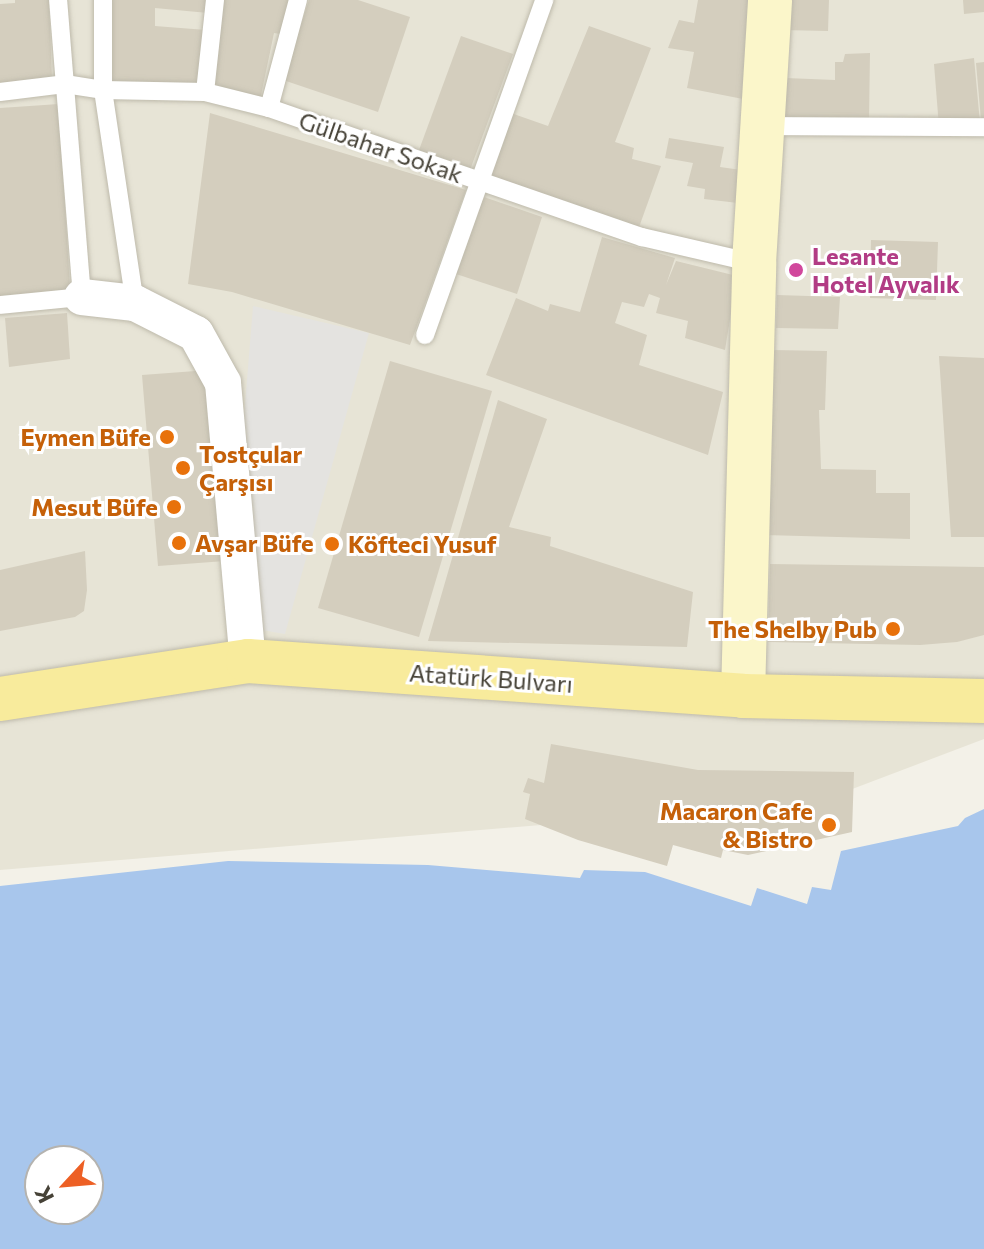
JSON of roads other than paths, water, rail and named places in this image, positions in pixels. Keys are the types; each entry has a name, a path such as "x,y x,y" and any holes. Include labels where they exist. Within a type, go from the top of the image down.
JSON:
{"main road":[{"name":"Atatürk Bulvarı","path":"0,699 248,661 743,696 984,701"}],"street":[{"path":"743,696 754,263 770,0"},
{"path":"82,297 135,303 196,334 223,383 248,661"}],"lane":[{"path":"0,305 82,297 58,0"},
{"path":"103,0 103,90 135,303"},
{"path":"205,92 215,0"},
{"path":"269,108 298,0"},
{"path":"425,335 544,0"},
{"name":"Gülbahar Sokak","path":"0,92 65,84 103,90 205,92 269,108 642,237 754,263"},
{"path":"764,126 984,127"}],"water":[{"path":"984,809 984,1249 0,1249 0,886 228,861 428,865 580,878 584,870 645,872 751,906 757,888 807,904 812,887 831,890 841,851 958,826 965,818"}],"place":[{"name":"Lesante Hotel Ayvalık","path":"796,270"},
{"name":"Eymen Büfe","path":"167,437"},
{"name":"Tostçular Çarşısı","path":"183,468"},
{"name":"Mesut Büfe","path":"174,507"},
{"name":"Avşar Büfe","path":"179,543"},
{"name":"Köfteci Yusuf","path":"332,544"},
{"name":"The Shelby Pub","path":"893,629"},
{"name":"Macaron Cafe & Bistro","path":"829,825"}]}
